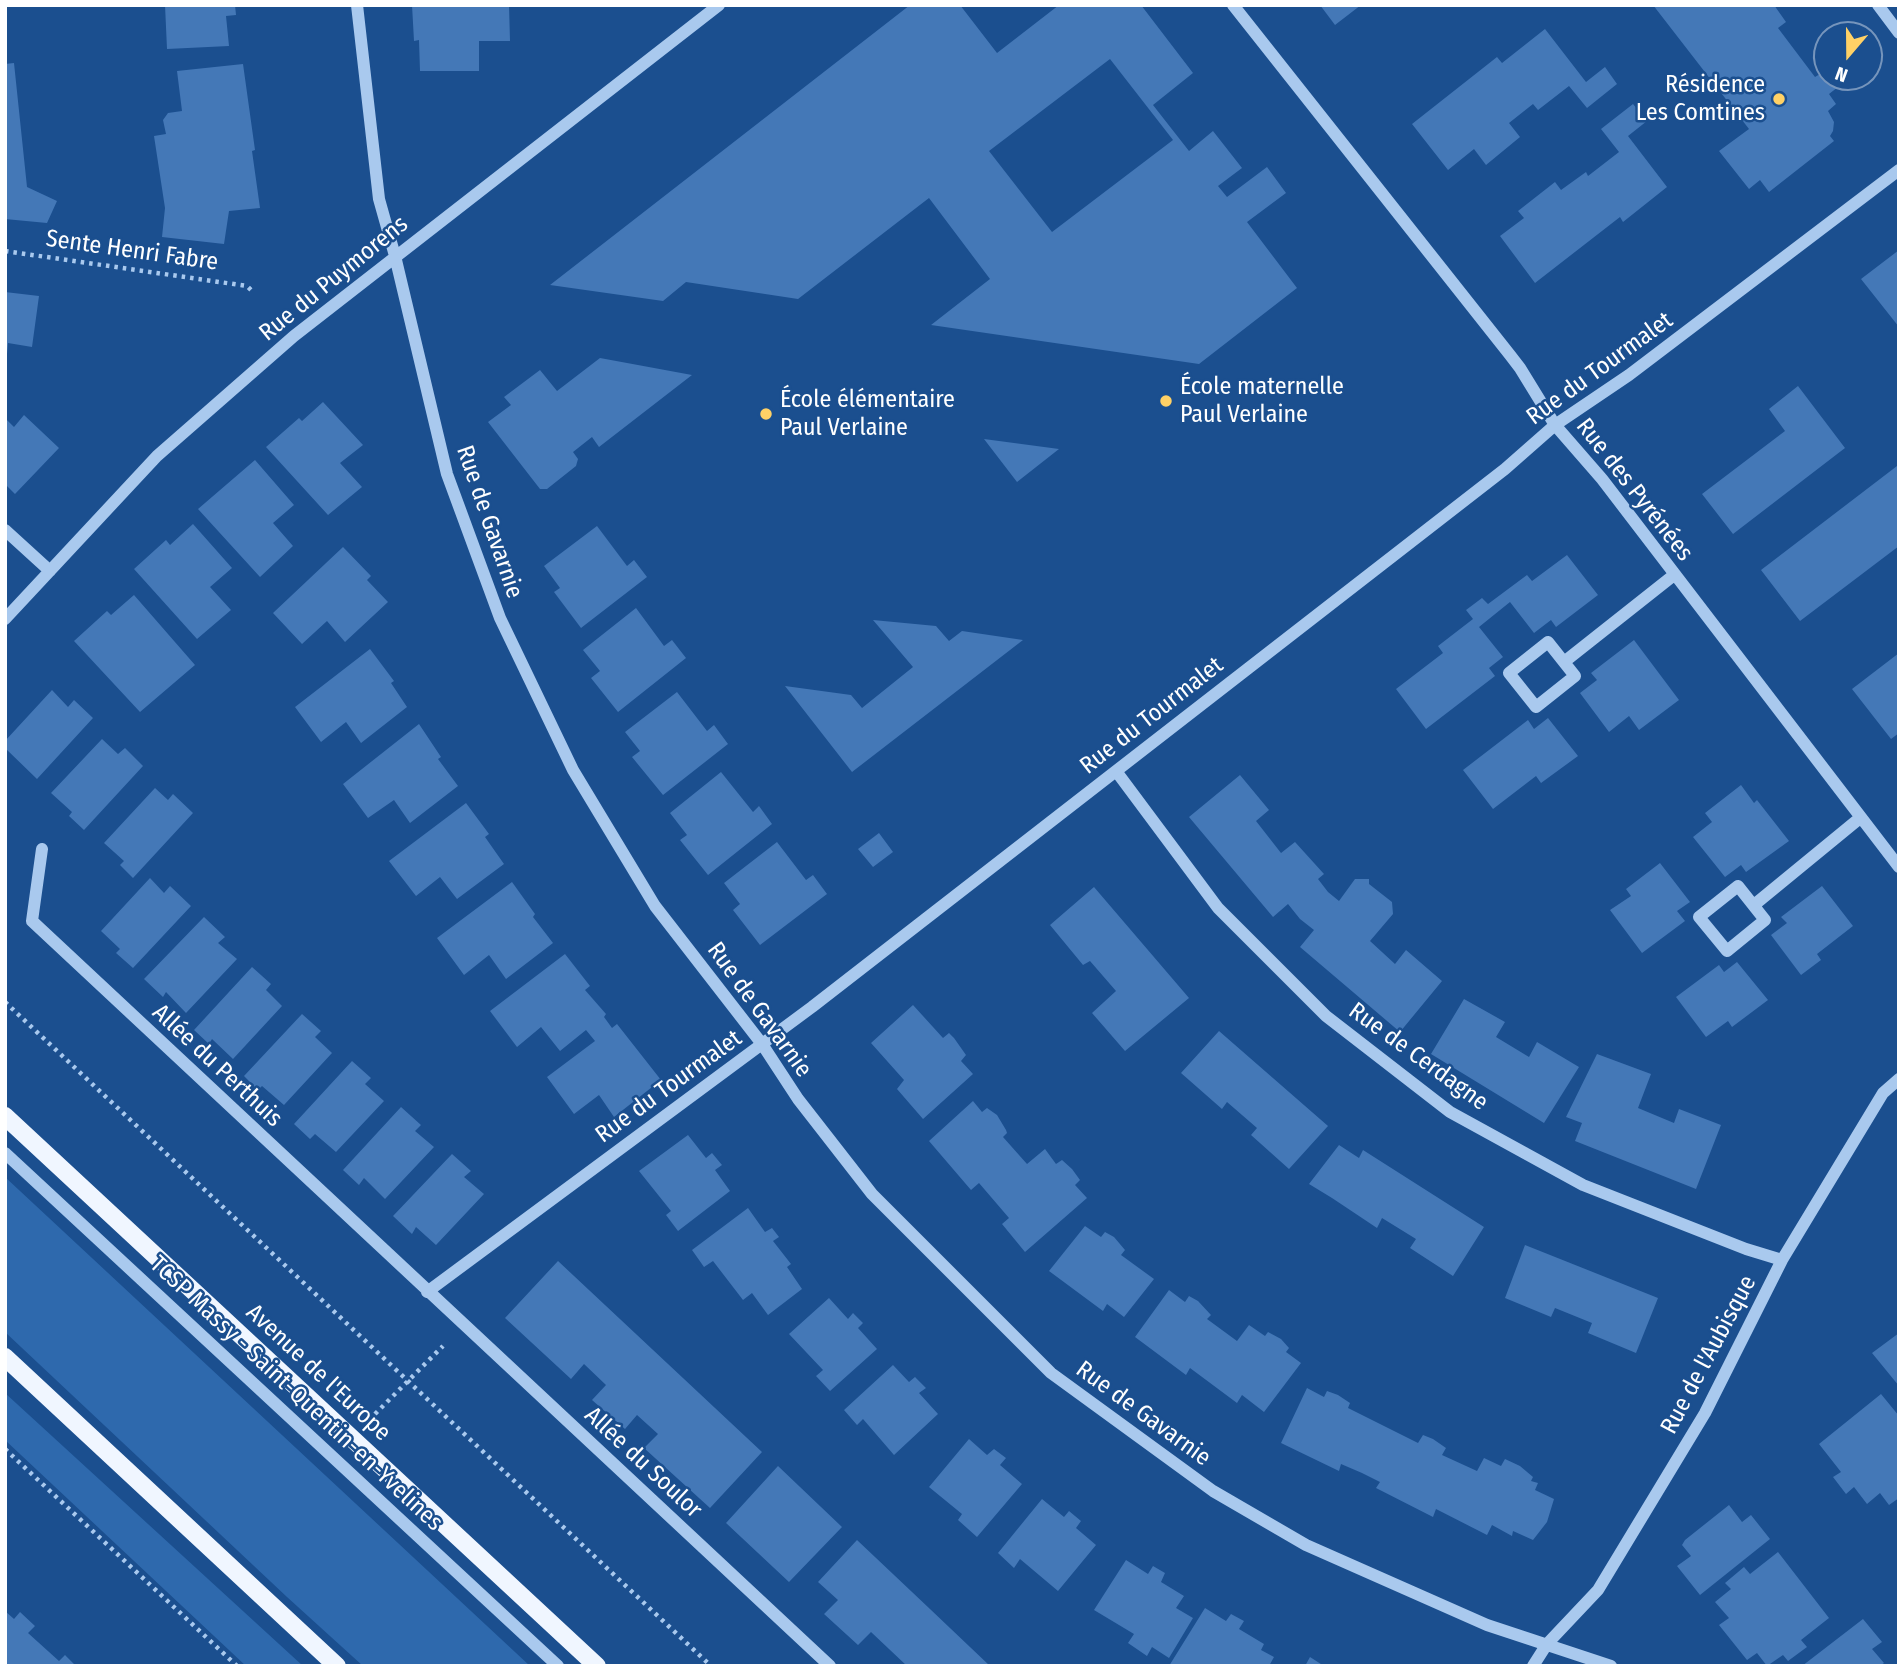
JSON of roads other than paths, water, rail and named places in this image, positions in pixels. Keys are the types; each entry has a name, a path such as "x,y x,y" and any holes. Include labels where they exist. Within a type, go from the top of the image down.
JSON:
{"main road":[{"name":"Avenue de l'Europe","path":"5,1116 597,1666"},
{"path":"5,1357 337,1666"}],"street":[{"name":"Rue de Gavarnie","path":"357,5 379,199 447,474 500,618 573,770 655,906 762,1045 798,1099 872,1194 1051,1373 1213,1492 1306,1545 1488,1625 1611,1666"},
{"name":"Rue du Puymorens","path":"5,619 157,456 294,336 719,5"},
{"name":"Rue des Pyrénées","path":"1233,5 1520,368 1555,425 1602,479 1899,867"},
{"path":"1878,5 1899,33"},
{"name":"Rue du Tourmalet","path":"427,1292 762,1045 1505,469 1555,425 1629,375 1899,170"},
{"path":"5,530 50,571"},
{"path":"1564,662 1674,575"},
{"path":"1548,642 1564,662 1575,676 1536,707 1509,673 1548,642"},
{"name":"Rue de Cerdagne","path":"1116,771 1218,908 1326,1016 1450,1112 1583,1185 1746,1249 1782,1260"},
{"path":"1754,905 1860,818"},
{"name":"Allée du Perthuis","path":"42,849 32,921 427,1292"},
{"path":"1738,886 1754,905 1766,920 1727,951 1699,917 1738,886"},
{"name":"Rue de l'Aubisque","path":"1547,1644 1598,1590 1705,1413 1782,1260 1884,1093 1899,1079"},
{"name":"TCSP Massy - Saint-Quentin-en-Yvelines","path":"5,1153 558,1666"},
{"name":"Allée du Soulor","path":"427,1292 830,1666"},
{"path":"1533,1666 1547,1644"}],"place":[{"name":"Résidence Les Comtines","path":"1779,99"},
{"name":"École maternelle Paul Verlaine","path":"1166,401"},
{"name":"École élémentaire Paul Verlaine","path":"766,414"}]}
